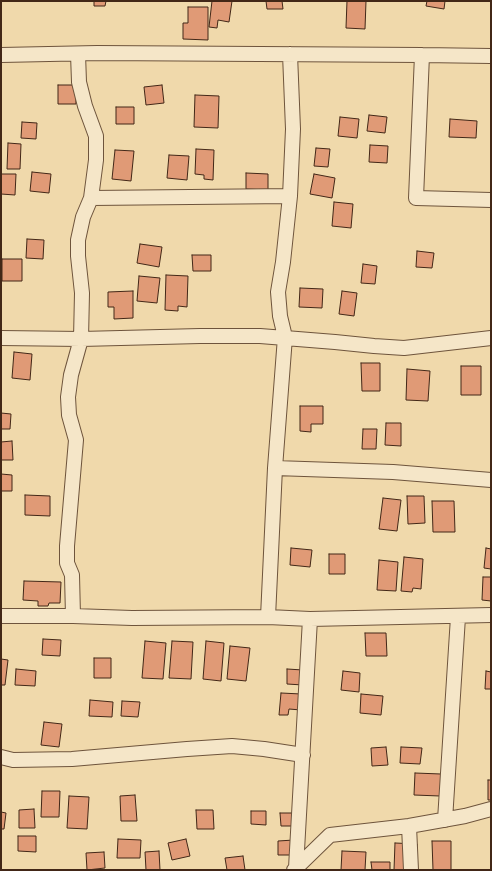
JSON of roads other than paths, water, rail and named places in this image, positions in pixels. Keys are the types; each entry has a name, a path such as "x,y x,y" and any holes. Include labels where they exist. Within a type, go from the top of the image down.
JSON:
{"street":[{"path":"73,616 72,575 67,563 67,546 76,440 69,415 68,397 71,375 81,339 82,293 78,256 78,240 83,217 91,198 96,160 96,136 85,106 79,82 78,54"},
{"path":"268,617 275,468 285,337 280,316 278,292 283,262 290,196 293,129 290,54"},
{"path":"1,55 290,54 491,56"},
{"path":"422,55 416,198 491,200"},
{"path":"91,198 290,196"},
{"path":"1,338 81,339 260,336 404,348 491,338"},
{"path":"275,468 393,472 491,480"},
{"path":"1,616 132,618 268,617 310,619 458,617 491,615"},
{"path":"445,820 458,617"},
{"path":"295,869 310,619"},
{"path":"1,757 13,760 72,759 232,746 303,755"},
{"path":"295,869 330,835 409,826 445,820 491,809"},
{"path":"409,826 411,870"}]}
